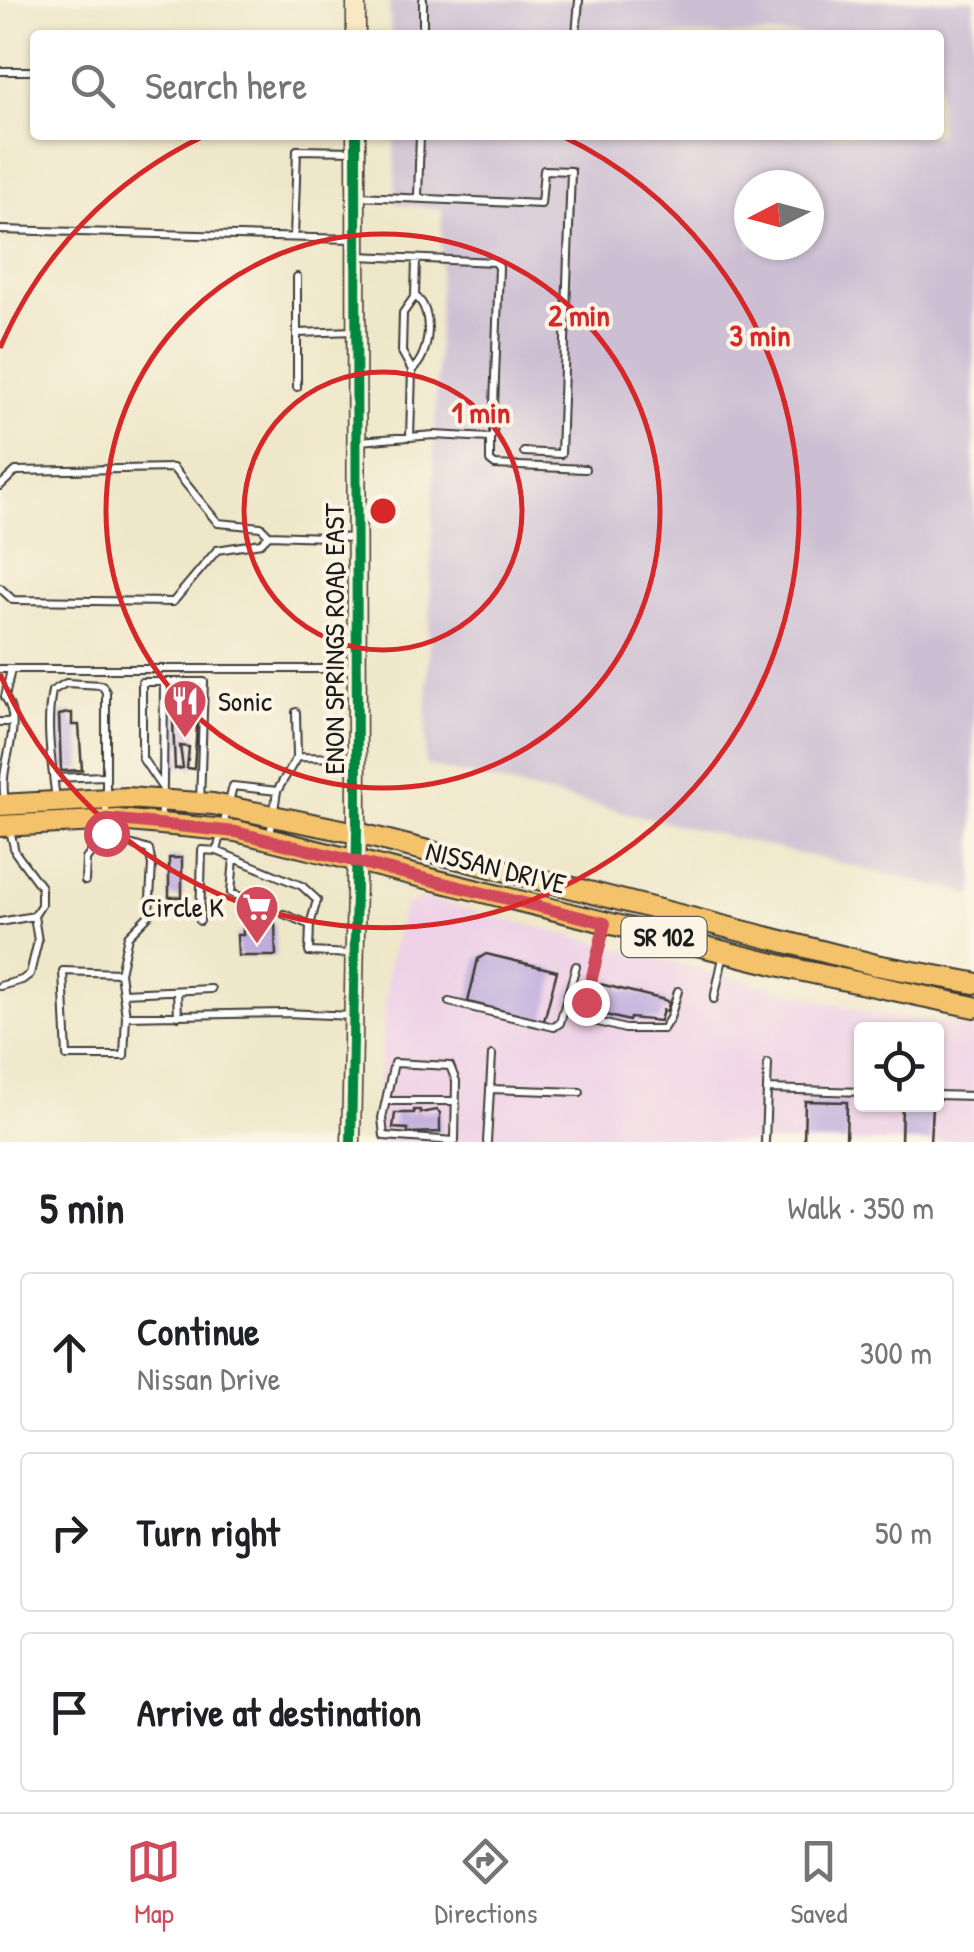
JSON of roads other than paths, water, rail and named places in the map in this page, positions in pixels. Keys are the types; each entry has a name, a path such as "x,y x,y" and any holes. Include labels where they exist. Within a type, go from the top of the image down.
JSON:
{"main road":[{"name":"NISSAN DRIVE","path":"105,817 163,795 229,807 357,834 876,964 974,984"},
{"name":"NISSAN DRIVE","path":"3,815 57,811 160,824 220,840 269,840 724,952 974,1007"}],"street":[{"path":"356,0 356,30"},
{"name":"ENON SPRINGS ROAD EAST","path":"351,1142 357,834 356,143"}],"lane":[{"path":"422,30 424,0"},
{"path":"576,30 579,0"},
{"path":"0,72 30,71"},
{"path":"418,197 420,140"},
{"path":"294,237 297,150 356,143"},
{"path":"356,196 541,204 544,170 571,171 561,454 524,452"},
{"path":"0,230 294,237 416,259 495,262 499,267 490,461 495,465 585,469"},
{"path":"410,437 412,370 402,352 403,313 415,296 416,259"},
{"path":"297,277 297,387"},
{"path":"412,370 420,362 426,344 426,311 415,296"},
{"path":"296,333 356,331"},
{"path":"356,441 490,438"},
{"path":"0,486 16,471 172,468 218,522 261,527 269,536"},
{"path":"0,588 12,600 174,602 217,550 261,543 269,536 356,538"},
{"path":"0,669 356,669"},
{"path":"0,986 30,974 38,941 34,916 41,904 40,888 16,852 3,815 12,722 12,707 5,696 11,669"},
{"path":"85,880 86,859 105,817 106,692 102,669"},
{"path":"142,669 142,758 163,795"},
{"path":"200,803 205,669"},
{"path":"142,682 204,682"},
{"path":"160,824 164,682"},
{"path":"57,811 50,737 52,691 66,684 102,684"},
{"path":"269,840 277,791 297,757 296,712"},
{"path":"0,722 12,722"},
{"path":"297,757 357,758"},
{"path":"54,778 104,776"},
{"path":"200,921 202,850 220,840 233,786 277,791"},
{"path":"105,817 117,840 150,850 149,914 128,936 120,973 126,1016 124,1056 67,1056 63,972 120,973"},
{"path":"220,840 234,858 302,886 317,900 310,925 309,952 354,954"},
{"path":"234,858 231,893 260,901 272,909"},
{"path":"254,880 258,868"},
{"path":"267,886 272,874"},
{"path":"285,893 290,881"},
{"path":"297,898 302,886"},
{"path":"289,914 310,925"},
{"path":"0,922 34,916"},
{"path":"605,923 584,1010 587,1016 625,1029 663,1029 678,991"},
{"path":"714,999 724,952"},
{"path":"449,1002 554,1027 560,1023 576,966"},
{"path":"177,990 178,1016"},
{"path":"123,993 212,990"},
{"path":"126,1016 353,1016"},
{"path":"487,1142 492,1055"},
{"path":"394,1063 450,1066 456,1082 456,1101 455,1141 384,1136 382,1118 394,1063"},
{"path":"764,1142 768,1063"},
{"path":"490,1089 580,1092"},
{"path":"767,1089 854,1092"},
{"path":"944,1095 974,1096"},
{"path":"388,1101 456,1101"}],"place":[{"name":"Sonic","path":"185,739"},
{"name":"Circle K","path":"257,945"}]}
